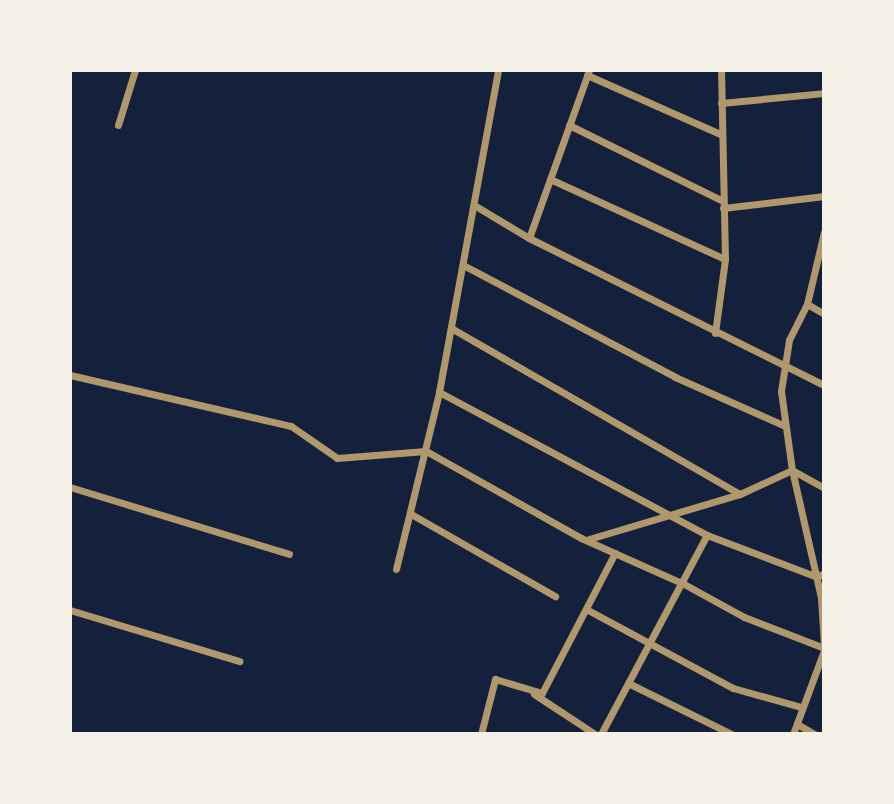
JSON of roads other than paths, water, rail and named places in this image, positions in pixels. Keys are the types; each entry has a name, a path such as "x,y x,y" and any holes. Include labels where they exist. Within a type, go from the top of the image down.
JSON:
{"street":[{"path":"118,125 135,70"},
{"path":"396,569 439,392 498,70"},
{"path":"715,333 725,259 720,134 721,70"},
{"path":"529,238 588,72 720,134"},
{"path":"721,103 824,93"},
{"path":"569,125 723,204 824,196"},
{"path":"550,179 725,259"},
{"path":"474,205 529,238 715,333 783,361 824,385"},
{"path":"793,734 800,707 824,648 821,575 792,470 785,426 783,361 807,304 824,232"},
{"path":"463,265 675,377 785,426"},
{"path":"807,304 824,314"},
{"path":"451,328 740,494"},
{"path":"70,376 291,426 337,458 426,451 581,538 684,584 744,617 824,648"},
{"path":"439,392 707,536 821,575"},
{"path":"581,538 594,539 670,517 740,494 792,470"},
{"path":"792,470 824,488"},
{"path":"70,487 289,554"},
{"path":"411,514 555,596"},
{"path":"601,734 684,584 707,536"},
{"path":"534,694 542,693 615,553"},
{"path":"586,609 651,641 733,688 800,707"},
{"path":"70,610 239,661"},
{"path":"481,734 495,679 534,694 595,734"},
{"path":"628,683 731,734"},
{"path":"797,724 814,734"}]}
